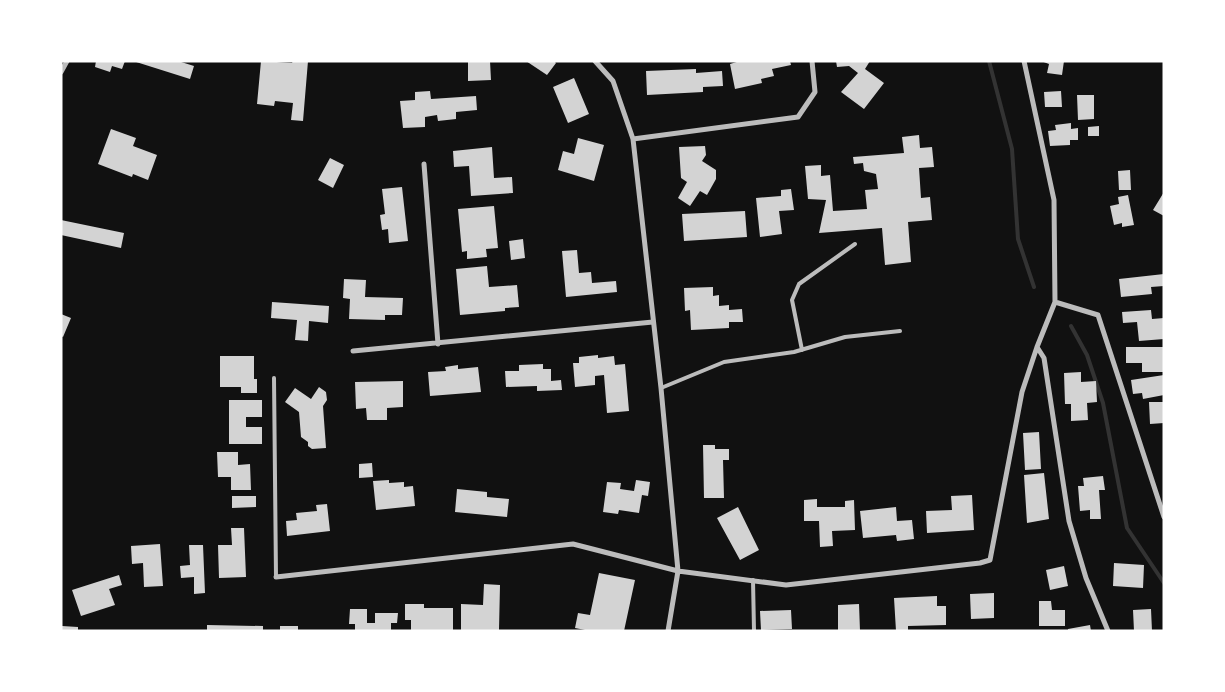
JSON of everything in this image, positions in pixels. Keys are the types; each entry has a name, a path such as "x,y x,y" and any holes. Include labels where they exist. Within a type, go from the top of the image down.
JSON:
{"street":[{"path":"61,72 68,61"},
{"path":"595,61 613,80 633,139 661,388 678,571 668,631"},
{"path":"633,139 798,117 815,92 812,61"},
{"path":"276,577 573,544 678,571 786,584 980,563 990,560 1022,392 1055,302 1054,200 1024,61"},
{"path":"424,164 438,344"},
{"path":"1055,302 1098,315 1164,517"},
{"path":"353,352 653,322"},
{"path":"1037,347 1044,358 1069,521 1086,578 1108,631"}],"lane":[{"path":"802,350 792,300 799,284 855,244"},
{"path":"661,388 724,362 802,350 844,337 900,331"},
{"path":"274,378 276,577"},
{"path":"753,580 754,631"}],"building":[{"path":"96,61 125,61 122,69 112,66 110,72 95,67"},
{"path":"133,61 178,61 194,66 190,79"},
{"path":"261,61 292,63 293,61 308,61 303,121 291,120 293,103 275,101 274,106 257,104"},
{"path":"468,61 490,61 491,80 468,81"},
{"path":"526,61 554,61 556,63 547,75"},
{"path":"740,61 790,61 791,65 772,69 774,76 761,79 762,83 735,89 730,64"},
{"path":"836,61 870,61 865,69 884,83 864,109 841,92 858,73 849,66 837,67"},
{"path":"1041,61 1064,61 1062,75 1047,73 1049,64"},
{"path":"696,69 696,73 722,71 723,86 703,87 703,92 647,95 646,71"},
{"path":"574,78 589,114 568,123 553,87"},
{"path":"430,91 431,99 476,96 477,110 456,112 456,119 438,121 437,115 425,117 425,127 403,128 400,101 415,100 415,92"},
{"path":"1061,91 1062,107 1045,107 1044,92"},
{"path":"1077,95 1094,95 1094,119 1078,120"},
{"path":"1071,123 1071,129 1078,128 1078,140 1070,140 1070,145 1050,146 1048,131 1056,130 1055,125"},
{"path":"1099,126 1099,136 1088,136 1088,127"},
{"path":"111,129 136,138 133,146 157,155 148,180 133,174 132,177 98,164"},
{"path":"919,135 920,148 932,147 934,167 919,168 921,198 930,197 932,220 908,222 911,262 885,265 882,228 819,233 826,200 808,199 805,166 821,165 821,176 830,175 833,211 867,209 865,190 878,189 876,174 864,171 863,163 854,164 853,157 904,153 902,137"},
{"path":"578,138 604,145 594,181 558,170 563,151 574,154"},
{"path":"705,146 706,155 702,161 716,170 716,179 707,195 700,191 690,206 678,198 687,182 681,178 679,147"},
{"path":"492,147 494,178 512,177 513,193 471,196 469,166 454,167 453,151"},
{"path":"330,158 344,165 333,188 318,180"},
{"path":"1130,170 1131,190 1119,190 1118,171"},
{"path":"402,187 408,241 389,243 388,229 382,230 380,215 385,214 382,189"},
{"path":"791,189 794,210 779,211 782,234 760,237 756,198 781,196 781,190"},
{"path":"1164,192 1164,216 1153,210"},
{"path":"1128,195 1134,225 1122,227 1122,223 1114,225 1110,206 1119,204 1118,197"},
{"path":"494,206 498,248 486,249 487,257 467,259 467,251 462,252 458,209"},
{"path":"745,211 747,237 684,241 682,214"},
{"path":"61,220 124,233 121,248 61,235"},
{"path":"523,239 525,258 511,260 509,241"},
{"path":"577,250 579,273 591,272 592,283 616,281 617,292 566,297 562,251"},
{"path":"487,266 489,287 517,285 519,307 505,308 505,311 460,315 456,269"},
{"path":"1164,274 1164,286 1151,287 1152,294 1121,297 1119,279"},
{"path":"344,279 366,280 365,297 403,298 402,315 385,315 385,320 349,319 350,299 343,298"},
{"path":"713,287 713,296 719,295 719,306 729,305 729,310 742,309 743,322 729,322 729,328 691,330 690,310 685,311 684,288"},
{"path":"272,302 329,306 328,323 309,321 308,341 295,340 297,320 271,318"},
{"path":"1151,310 1152,319 1164,318 1164,339 1139,341 1137,322 1123,323 1122,312"},
{"path":"61,314 71,318 63,337 61,336"},
{"path":"1126,347 1164,347 1164,372 1142,372 1142,363 1126,363"},
{"path":"598,355 598,358 614,356 615,365 625,364 629,411 607,413 604,375 595,376 595,385 575,387 573,363 579,363 579,357"},
{"path":"220,356 254,356 254,379 257,379 257,393 241,393 241,387 220,387"},
{"path":"543,364 543,369 551,369 551,381 561,380 562,390 537,391 537,386 506,387 505,371 519,371 519,365"},
{"path":"458,365 458,369 478,367 481,392 430,396 428,372 446,371 445,367"},
{"path":"1081,372 1081,382 1096,381 1097,402 1087,403 1088,420 1071,421 1071,404 1065,404 1064,373"},
{"path":"1164,375 1164,395 1143,399 1142,393 1133,394 1131,380"},
{"path":"403,381 403,407 387,408 387,420 367,420 366,408 356,409 355,382"},
{"path":"319,387 326,392 327,400 323,406 326,448 312,449 308,446 308,442 301,437 299,412 285,402 295,388 311,399"},
{"path":"229,400 262,400 262,417 246,417 246,427 262,427 262,444 229,444"},
{"path":"1149,402 1164,402 1164,423 1150,424"},
{"path":"1039,432 1041,469 1025,470 1023,433"},
{"path":"703,445 715,445 715,449 729,449 729,460 723,460 724,498 704,498"},
{"path":"217,452 238,452 238,465 250,464 251,490 231,490 231,477 218,477"},
{"path":"372,463 373,477 359,478 359,464"},
{"path":"1044,473 1049,519 1027,523 1024,475"},
{"path":"1103,476 1105,490 1099,490 1101,519 1090,519 1090,510 1080,511 1078,486 1084,486 1083,478"},
{"path":"389,480 389,483 404,482 404,487 413,486 415,506 376,510 373,481"},
{"path":"636,480 650,482 648,496 642,495 639,513 619,510 618,514 603,512 607,482 621,483 620,489 634,491"},
{"path":"457,489 487,492 487,497 509,499 507,517 455,512"},
{"path":"972,495 974,530 927,533 926,511 952,510 951,496"},
{"path":"232,496 256,496 256,507 232,508"},
{"path":"817,499 817,507 845,507 845,501 854,500 855,530 832,531 833,546 820,547 819,521 804,521 804,500"},
{"path":"327,504 330,531 287,536 286,521 297,520 296,513 317,511 316,505"},
{"path":"738,507 759,550 740,560 717,518"},
{"path":"896,507 897,521 912,520 914,539 897,541 896,535 863,538 860,511"},
{"path":"231,528 244,528 246,577 219,578 218,545 232,545"},
{"path":"160,544 163,586 144,587 143,563 132,564 131,546"},
{"path":"189,545 203,545 205,593 194,594 194,577 181,578 180,566 190,565"},
{"path":"1114,563 1144,565 1143,588 1113,586"},
{"path":"1064,566 1068,586 1050,590 1046,570"},
{"path":"599,573 635,580 624,631 590,631 575,628 578,613 590,615"},
{"path":"119,575 122,585 109,589 115,605 81,616 72,590"},
{"path":"484,584 500,585 499,630 461,630 461,604 483,605"},
{"path":"994,593 994,618 971,619 970,594"},
{"path":"937,596 937,606 946,606 946,625 908,626 908,631 896,631 894,598"},
{"path":"1039,601 1051,601 1052,610 1065,610 1065,626 1039,626"},
{"path":"405,604 424,604 424,608 453,608 453,631 411,631 411,620 405,620"},
{"path":"859,604 860,631 838,631 838,605"},
{"path":"350,609 367,609 367,623 375,623 375,613 398,613 397,623 391,623 391,631 355,631 355,624 349,624"},
{"path":"1151,609 1152,631 1134,631 1133,610"},
{"path":"791,610 792,629 761,630 760,611"},
{"path":"207,625 263,626 263,631 207,631"},
{"path":"1090,625 1091,631 1068,631 1068,629"},
{"path":"62,626 78,627 78,631 62,631"},
{"path":"280,626 298,626 298,631 280,631"}],"waterway":[{"path":"989,61 1012,149 1018,239 1034,287"},
{"path":"1071,326 1087,355 1103,403 1127,528 1164,583"}]}
